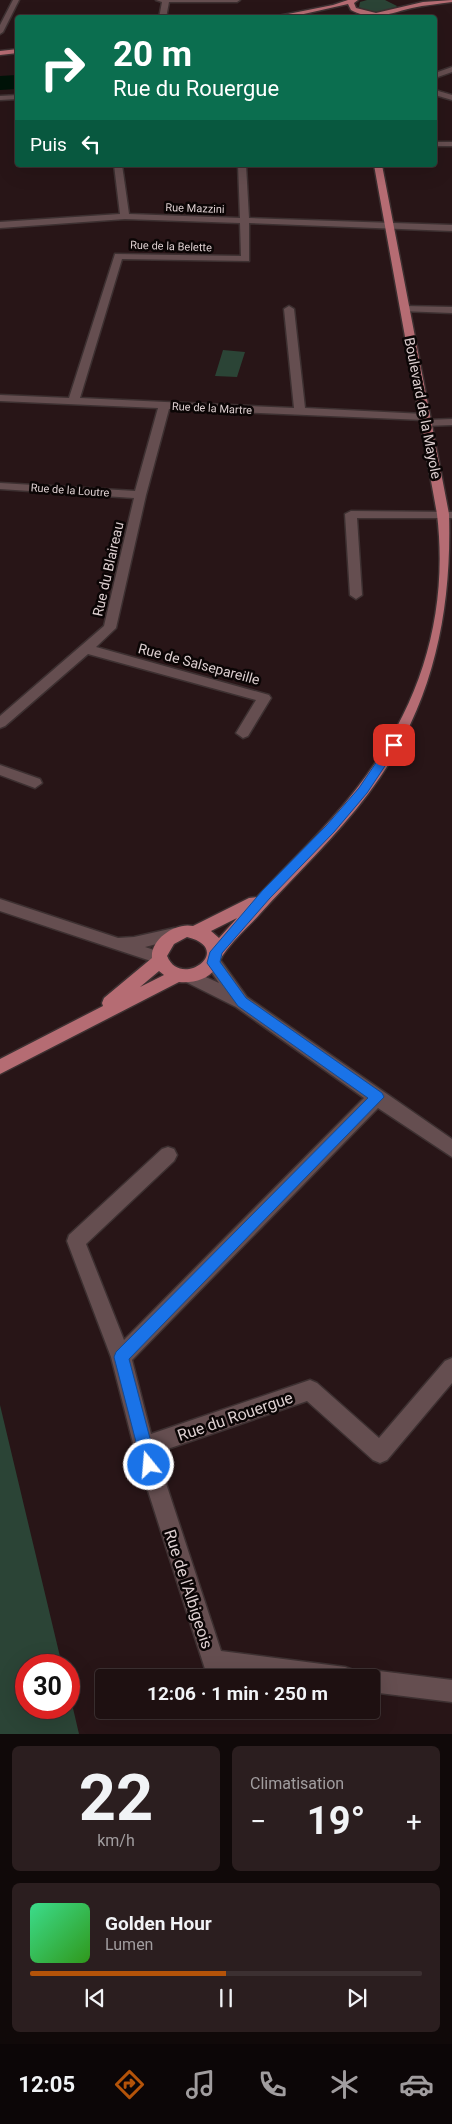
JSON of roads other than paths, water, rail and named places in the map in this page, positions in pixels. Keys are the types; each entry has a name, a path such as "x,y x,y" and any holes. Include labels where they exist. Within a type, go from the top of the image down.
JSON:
{"main road":[{"path":"385,15 404,8 452,0"},
{"path":"400,1 403,3 404,8"},
{"path":"353,2 350,6 358,14"},
{"path":"283,15 353,2"},
{"path":"291,15 337,10 358,14 389,14"},
{"path":"0,53 15,51"},
{"name":"Boulevard de la Mayole","path":"215,957 266,895 319,842 363,790 394,745 415,702 434,649 446,590 448,514 424,420 378,167"},
{"name":"Boulevard de la Mayole","path":"196,932 228,917 266,895"},
{"path":"0,1067 89,1020 184,975 203,972 215,957 213,943 204,935 196,932 174,934 163,943 160,959 166,968 184,975"},
{"path":"89,1020 160,959"}],"street":[{"path":"0,32 16,0"},
{"path":"159,0 237,0"},
{"path":"163,15 166,0"},
{"path":"437,75 452,69"},
{"path":"437,93 452,98"},
{"path":"0,98 15,97"},
{"path":"437,144 452,144"},
{"path":"118,167 124,216"},
{"path":"242,167 244,221"},
{"name":"Rue Mazzini","path":"0,225 124,216 452,228"},
{"name":"Rue de la Belette","path":"74,400 118,256 246,259 244,221"},
{"path":"288,310 300,412"},
{"path":"404,310 452,310"},
{"name":"Rue de la Martre","path":"0,398 74,400 452,422"},
{"name":"Rue du Blaireau","path":"0,723 110,628 140,495 164,406"},
{"name":"Rue de la Loutre","path":"0,486 140,495"},
{"path":"356,595 351,514 448,514"},
{"name":"Rue de Salsepareille","path":"86,649 264,698 243,733"},
{"path":"0,770 36,783"},
{"path":"0,905 160,959"},
{"path":"109,943 134,943 174,934"},
{"path":"215,957 242,1002"},
{"path":"184,975 242,1002 452,1148"},
{"path":"121,1357 377,1097"},
{"path":"144,1447 121,1357 76,1241 168,1155"},
{"name":"Rue du Rouergue","path":"144,1447 310,1390 380,1453 452,1368"},
{"name":"Rue de l'Albigeois","path":"144,1447 213,1661 275,1669"},
{"path":"380,1682 452,1691"}]}
